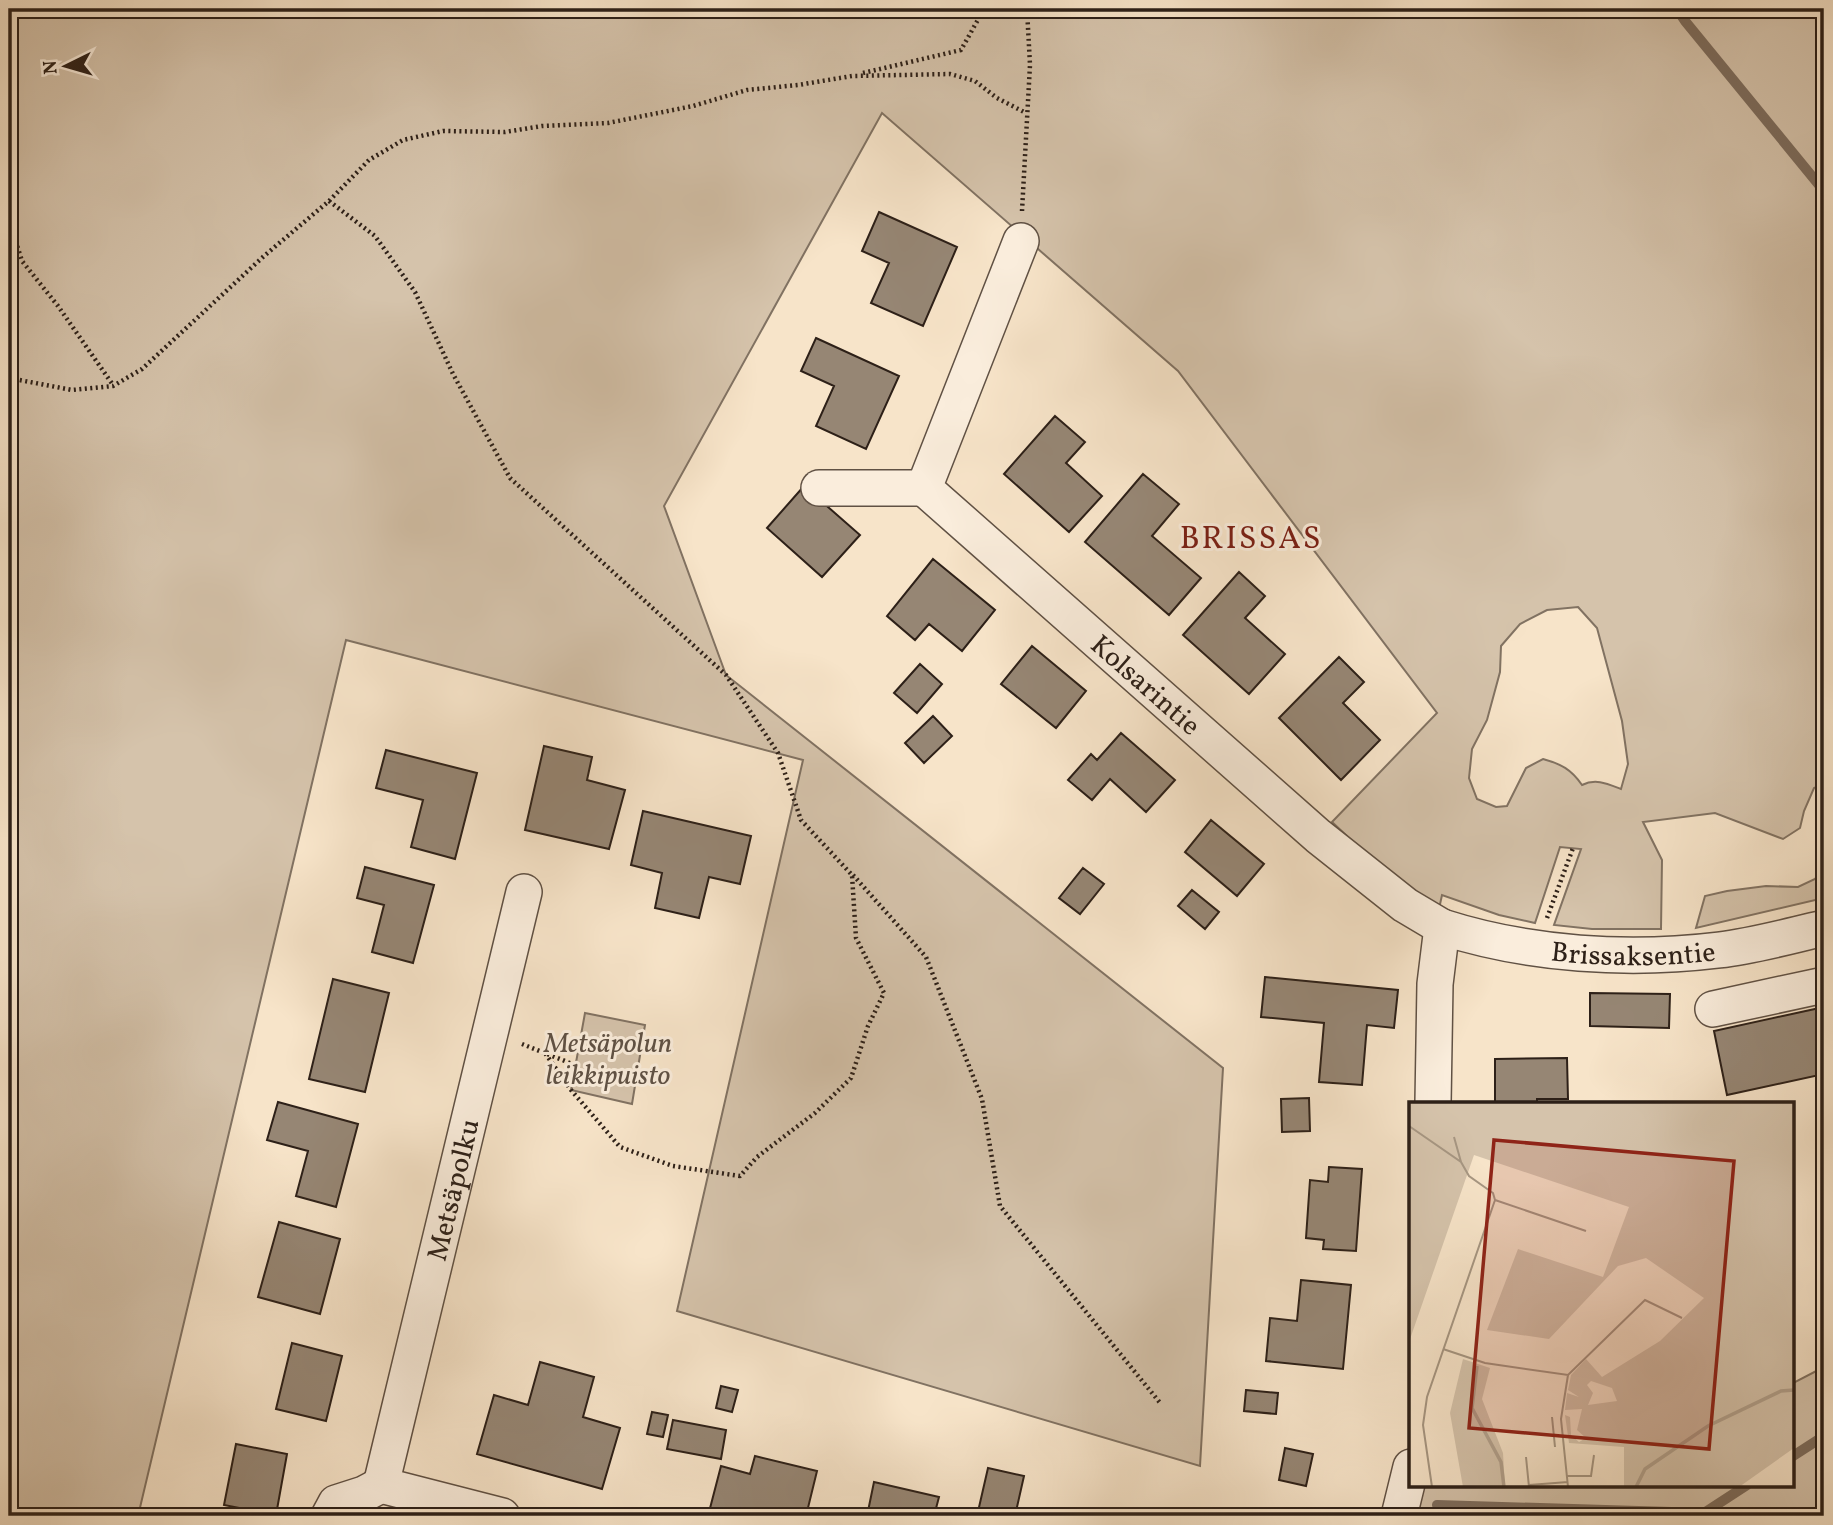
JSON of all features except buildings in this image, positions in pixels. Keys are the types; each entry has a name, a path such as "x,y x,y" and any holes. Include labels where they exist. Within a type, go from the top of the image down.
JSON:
{"street":[{"path":"819,488 924,488 1021,241"},
{"name":"Kolsarintie","path":"924,488 1318,836 1405,905 1442,927"},
{"name":"Metsäpolku","path":"367,1498 524,892"},
{"path":"1433,1102 1435,984 1442,927"},
{"name":"Brissaksentie","path":"1442,927 1509,945 1599,953 1665,955 1720,950 1824,928"},
{"path":"1713,1009 1824,985"},
{"path":"1399,1516 1409,1475"},
{"path":"329,1516 336,1503 367,1498 502,1516"}],"path":[{"path":"9,378 72,390 113,386 142,369 264,256 329,201 369,160 403,140 443,131 505,132 542,126 608,123 693,106 747,90 852,76 961,50 984,9"},
{"path":"1021,241 1030,65 1027,9"},
{"path":"852,76 950,74 975,81 997,98 1026,113"},
{"path":"329,201 375,236 415,292 453,374 510,478 726,674 778,753 801,820 926,957 982,1098 1000,1206 1161,1404"},
{"path":"9,220 22,261 58,306 113,386"},
{"path":"1544,929 1573,848"},
{"path":"545,1053 571,1090 620,1147 673,1166 740,1176 757,1157 815,1113 851,1078 868,1026 884,993 856,937 852,874"},
{"path":"489,1031 575,1065"}],"green space":[{"path":"9,9 1824,9 1824,784 1814,788 1800,828 1783,839 1715,813 1643,822 1662,860 1661,929 1592,929 1554,925 1581,849 1560,847 1535,923 1499,915 1442,895 1439,909 1405,890 1332,822 1437,713 1178,371 882,113 664,506 726,675 1223,1068 1200,1466 677,1311 803,760 346,640 138,1516 9,1516","holes":["1578,607 1597,628 1622,721 1628,764 1621,789 1597,782 1582,785 1565,768 1543,759 1526,768 1507,806 1496,807 1477,799 1469,778 1472,749 1487,720 1500,672 1501,646 1520,624 1547,610"]},
{"path":"1824,866 1824,898 1696,928 1705,896 1766,886 1798,887 1815,879"},
{"name":"Metsäpolun leikkipuisto","path":"585,1013 645,1025 632,1104 571,1090"},
{"path":"1824,1367 1824,1516 1417,1516 1424,1486 1794,1486 1794,1382"}],"waterway":[{"path":"1677,9 1824,191"},
{"path":"1794,1455 1824,1436"},
{"path":"1437,1505 1704,1513 1745,1486"}],"district":[{"name":"BRISSAS","path":"1251,537"}]}
